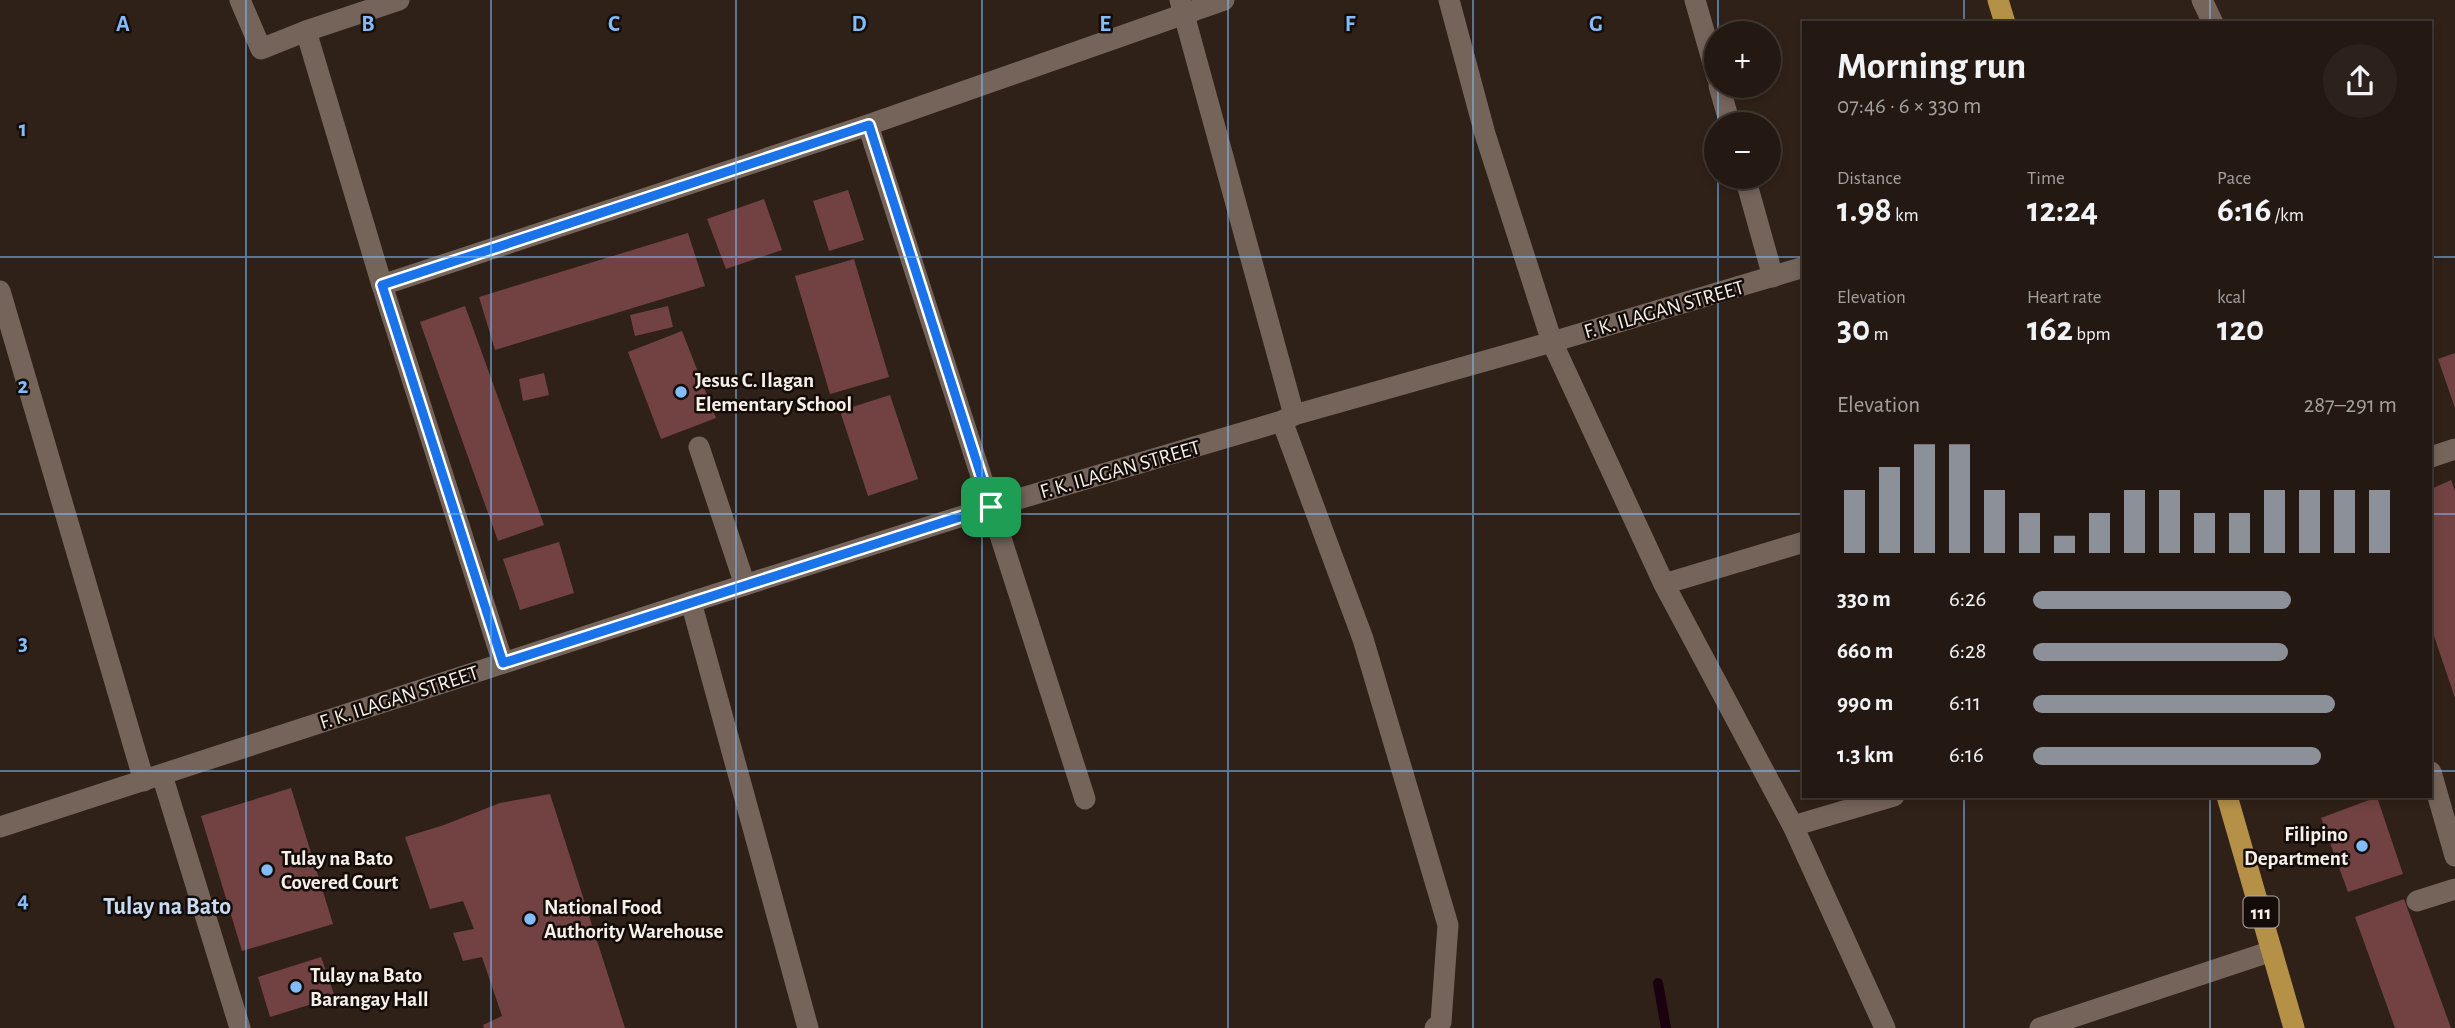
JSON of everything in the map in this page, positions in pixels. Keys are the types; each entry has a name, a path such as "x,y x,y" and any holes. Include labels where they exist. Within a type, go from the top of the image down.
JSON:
{"main road":[{"path":"1998,0 2004,21"},
{"name":"111","path":"2228,798 2294,1028"}],"street":[{"path":"240,0 261,49 306,30 399,0"},
{"path":"382,285 869,125 1182,7 1224,0"},
{"path":"1448,0 1485,134 1552,342 1664,584 1793,826 1885,1028"},
{"path":"1695,0 1704,31"},
{"path":"2202,0 2212,21"},
{"path":"1182,7 1288,418 1363,639 1448,925 1441,1022 1435,1028"},
{"path":"306,30 382,285 503,663"},
{"path":"869,125 1085,799"},
{"path":"1748,189 1773,277"},
{"name":"F. K. ILAGAN STREET","path":"0,827 991,507 1802,268"},
{"path":"0,291 153,778 240,1028"},
{"path":"699,447 745,585"},
{"path":"2432,457 2455,449"},
{"path":"1664,584 1802,543"},
{"path":"691,602 808,1028"},
{"path":"2432,776 2455,856"},
{"path":"1793,826 1888,798"},
{"path":"2417,901 2455,889"},
{"path":"2040,1028 2272,951"}],"building":[{"path":"848,190 864,240 829,251 813,201"},
{"path":"764,199 782,250 726,269 707,219"},
{"path":"688,233 705,286 495,350 479,297"},
{"path":"854,259 889,377 830,394 795,276"},
{"path":"465,306 544,525 498,541 420,322"},
{"path":"668,306 673,327 635,336 630,315"},
{"path":"682,331 716,418 661,439 628,352"},
{"path":"2455,353 2455,408 2438,359"},
{"path":"544,373 549,395 523,401 519,379"},
{"path":"890,395 918,479 868,496 840,411"},
{"path":"2451,480 2455,491 2455,698 2432,630 2432,489"},
{"path":"559,542 574,593 520,610 503,559"},
{"name":"Tulay na Bato Covered Court","path":"291,788 333,924 242,951 201,816"},
{"name":"National Food Authority Warehouse","path":"550,794 625,1028 484,1028 483,1025 502,1016 482,957 463,961 453,933 474,929 463,901 430,909 405,837 500,803"},
{"name":"Filipino Department","path":"2377,798 2403,874 2348,892 2321,818"},
{"path":"2404,899 2451,1028 2395,1028 2355,917"},
{"name":"Tulay na Bato Barangay Hall","path":"321,957 335,997 270,1017 258,977"}],"waterway":[{"path":"1658,983 1666,1028"}],"place":[{"name":"Jesus C. Ilagan Elementary School","path":"681,392"},
{"name":"Filipino Department","path":"2362,846"},
{"name":"Tulay na Bato Covered Court","path":"267,870"},
{"name":"National Food Authority Warehouse","path":"530,919"},
{"name":"Tulay na Bato Barangay Hall","path":"296,987"}],"district":[{"name":"Tulay na Bato","path":"167,906"}],"route":[{"path":"869,125 991,507 503,663 382,285 869,125"}]}
